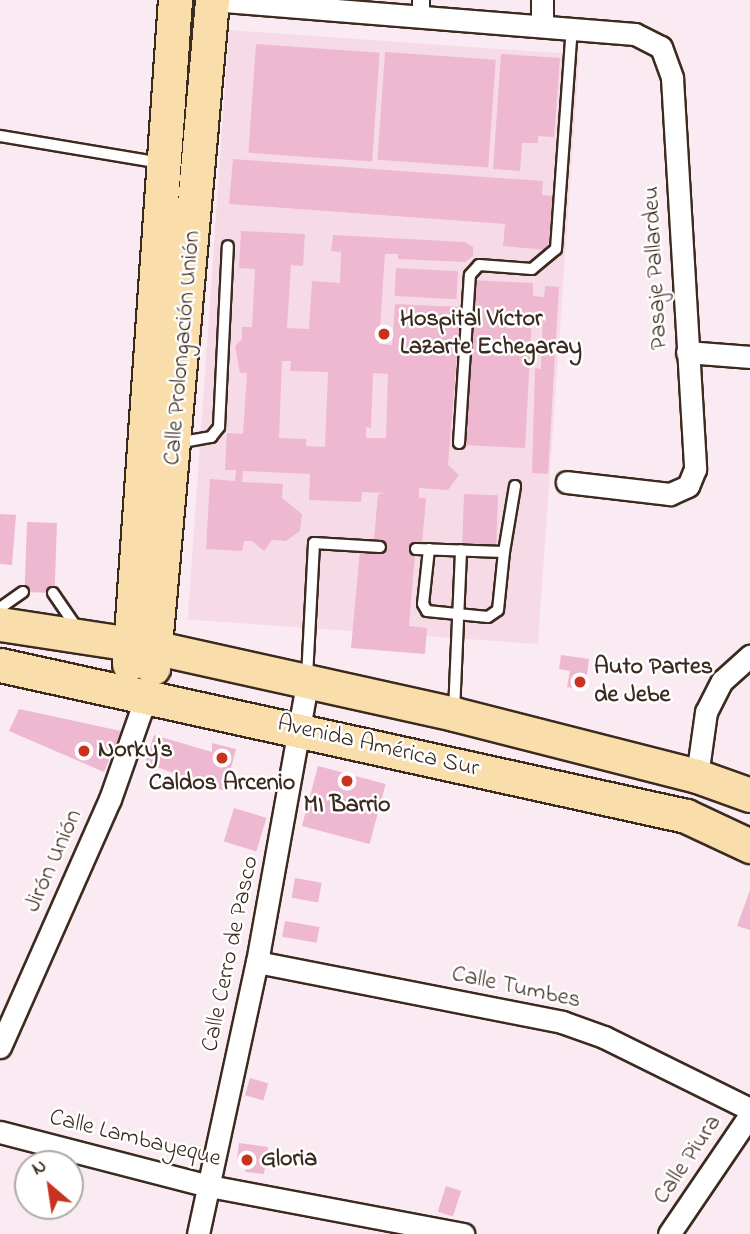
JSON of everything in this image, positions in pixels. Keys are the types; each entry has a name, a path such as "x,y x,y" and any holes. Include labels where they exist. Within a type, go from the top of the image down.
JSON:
{"main road":[{"name":"Calle Prolongación Unión","path":"143,646 164,163 175,0"},
{"name":"Calle Prolongación Unión","path":"137,692 176,443 212,0"},
{"name":"Avenida América Sur","path":"0,624 80,634 143,646 454,714 697,776 750,795"},
{"name":"Avenida América Sur","path":"0,665 137,692 686,816 750,846"}],"street":[{"path":"212,0 421,7 572,28"},
{"path":"542,0 542,25"},
{"name":"Pasaje Pallardeu","path":"567,482 670,494 688,486 695,469 672,78 661,47 635,34 572,28"},
{"path":"687,352 750,357"},
{"path":"697,776 706,712 722,681 750,656"},
{"name":"Calle Cerro de Pasco","path":"198,1234 257,962 302,730 307,683"},
{"name":"Jirón Unión","path":"0,1047 110,799 137,692"},
{"name":"Calle Tumbes","path":"257,962 562,1022 604,1037 750,1109"},
{"name":"Calle Piura","path":"669,1234 750,1115"},
{"name":"Calle Lambayeque","path":"0,1132 209,1186 464,1234"}],"lane":[{"path":"459,443 470,275 479,265 532,269 556,249 572,28"},
{"path":"0,136 164,163"},
{"path":"176,443 211,437 219,427 228,246"},
{"path":"429,549 423,604 432,614 488,617 498,610 515,486"},
{"path":"307,683 314,543 380,547"},
{"path":"416,549 504,552"},
{"path":"454,714 461,550"},
{"path":"0,608 23,592"},
{"path":"53,593 80,634"}],"shaded area":[{"name":"Hospital Víctor Lazarte Echegaray","path":"229,30 579,54 538,644 188,620"}],"building":[{"path":"256,44 380,53 372,161 248,153"},
{"path":"385,52 496,60 488,167 377,160"},
{"path":"501,54 560,58 554,137 538,136 538,143 522,143 520,171 493,169"},
{"path":"233,159 543,181 542,195 553,196 548,250 503,246 505,224 229,204"},
{"path":"241,231 305,234 303,266 291,265 287,328 309,329 312,281 340,283 341,252 331,251 333,235 464,242 473,247 473,256 465,262 398,259 398,254 385,254 379,344 392,345 395,304 461,307 448,465 459,475 448,490 419,488 419,498 426,498 422,544 416,543 409,626 427,628 425,654 351,648 360,549 380,550 381,540 374,540 378,494 386,493 362,492 361,502 309,500 310,474 243,471 242,482 283,484 282,498 302,514 300,531 286,541 272,540 264,551 252,541 244,541 242,551 206,549 210,479 235,481 236,470 225,470 227,433 243,434 247,373 240,373 235,346 242,339 242,327 252,327 255,269 239,268","holes":["282,361 291,361 290,371 328,372 325,447 306,446 306,439 279,438","373,373 388,374 386,438 366,438 366,427 371,428"]},
{"path":"396,268 458,271 456,299 395,296"},
{"path":"471,280 533,283 533,296 544,297 545,286 559,287 548,474 532,473 535,368 541,369 541,356 535,355 536,339 542,339 543,318 532,318 525,448 462,445"},
{"path":"464,494 498,495 496,547 462,546"},
{"path":"0,514 16,515 12,565 0,564"},
{"path":"27,522 57,523 55,593 25,592"},
{"path":"561,655 589,659 585,690 567,687 570,671 559,669"},
{"name":"Norky's","path":"19,709 121,731 104,772 9,731"},
{"path":"154,735 212,752 212,743 236,749 225,791 145,763"},
{"path":"318,766 386,784 370,844 302,826"},
{"path":"234,808 267,818 256,851 224,841"},
{"path":"295,878 322,883 318,902 292,898"},
{"path":"750,890 750,930 737,926"},
{"path":"285,921 319,927 317,943 282,937"},
{"path":"250,1078 268,1083 263,1101 245,1095"},
{"path":"239,1143 268,1147 264,1174 246,1172 237,1158"},
{"path":"446,1186 461,1191 453,1217 438,1212"}],"place":[{"name":"Hospital Víctor Lazarte Echegaray","path":"384,334"},
{"name":"Auto Partes de Jebe","path":"580,682"},
{"name":"Norky's","path":"84,751"},
{"name":"Caldos Arcenio","path":"222,758"},
{"name":"MI Barrio","path":"347,781"},
{"name":"Gloria","path":"247,1160"}]}
